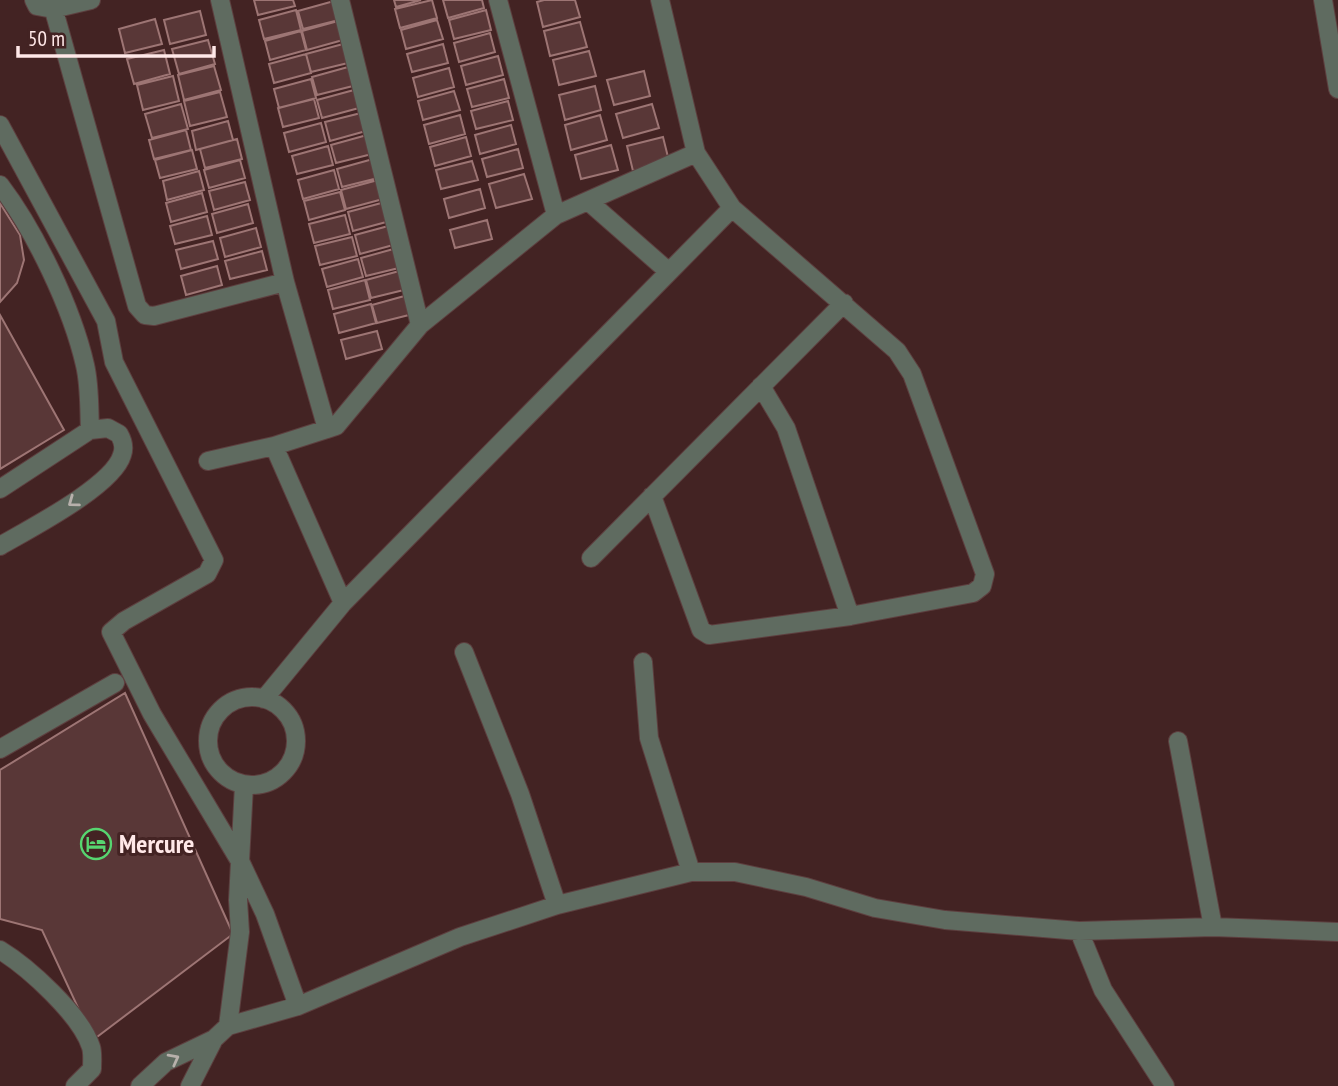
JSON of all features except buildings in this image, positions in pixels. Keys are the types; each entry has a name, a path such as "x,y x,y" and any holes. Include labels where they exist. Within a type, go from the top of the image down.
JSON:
{"street":[{"path":"34,0 37,6 91,0"},
{"path":"220,0 285,282 327,429"},
{"path":"340,0 420,325"},
{"path":"498,0 556,215"},
{"path":"652,496 702,630 717,636 850,616 973,593 982,586 985,574 912,374 897,351 732,208 696,153 660,0"},
{"path":"1324,0 1338,89"},
{"path":"52,4 137,306 145,315 154,316 285,282"},
{"path":"0,125 106,321 114,362 214,560 207,574 124,621 111,632 152,714 241,863 265,914 298,1006"},
{"path":"208,461 274,446 337,426 420,325 556,215 696,153"},
{"path":"0,185 44,258 75,329 86,368 90,430"},
{"path":"588,201 668,272"},
{"path":"264,699 343,603 732,208"},
{"path":"591,558 844,303"},
{"path":"761,386 786,428 850,616"},
{"path":"0,489 90,430 108,428 119,434 124,444 122,456 112,473 57,513 0,546"},
{"path":"274,446 343,603"},
{"path":"464,652 520,794 556,905"},
{"path":"643,662 649,738 691,873"},
{"path":"0,749 115,683"},
{"path":"248,697 264,699 283,709 291,719 297,743 295,756 289,767 269,783 244,785 222,774 214,764 207,739 216,715 235,700 248,697"},
{"path":"1178,741 1213,928"},
{"path":"228,1026 240,932 244,785"},
{"path":"140,1086 166,1062 214,1039 228,1026 298,1006 460,937 556,905 666,876 735,872 912,916 1079,932 1213,928 1338,932"},
{"path":"1079,932 1103,990 1164,1086"},
{"path":"0,950 17,960 74,1017 91,1047 92,1069 75,1086"},
{"path":"190,1086 214,1039"}],"place":[{"name":"Mercure","path":"96,844"}]}
